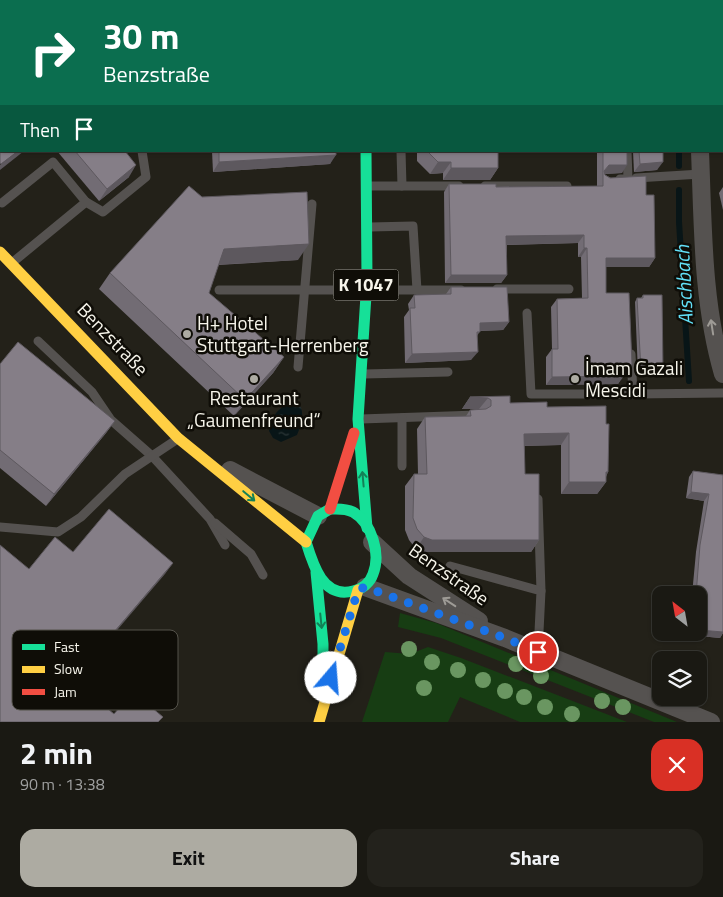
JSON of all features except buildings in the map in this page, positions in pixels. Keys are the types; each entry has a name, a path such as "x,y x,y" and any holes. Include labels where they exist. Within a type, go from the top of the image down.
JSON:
{"main road":[{"name":"K 1047","path":"366,152 366,290 358,419 370,535"},
{"name":"Benzstraße","path":"0,252 178,438 306,542"},
{"name":"K 1047","path":"324,513 358,419"},
{"path":"319,722 362,588 374,572 370,535 359,518 346,509 324,513 306,542 316,572 324,644 323,705"},
{"path":"316,572 332,591 348,594 362,588"}],"street":[{"path":"700,152 709,304 715,346 723,374"},
{"name":"Benzstraße","path":"198,453 324,513"},
{"name":"Benzstraße","path":"370,535 408,576 505,638"},
{"name":"Benzstraße","path":"362,588 505,638 711,722"}],"lane":[{"path":"2,203 53,162 86,202 103,212 146,177 142,152"},
{"path":"401,152 402,186"},
{"path":"627,152 628,179"},
{"path":"612,180 701,174"},
{"path":"367,186 470,186"},
{"path":"479,186 576,186"},
{"path":"11,264 86,202"},
{"path":"298,367 312,204"},
{"path":"367,227 413,226 417,290"},
{"path":"486,290 569,289"},
{"path":"219,290 466,290"},
{"path":"527,313 531,394 723,393"},
{"path":"38,341 92,392 111,420 152,456 210,518 251,554 263,575"},
{"path":"631,348 633,394"},
{"path":"361,374 448,372"},
{"path":"358,419 477,415"},
{"path":"402,418 402,466"},
{"path":"0,527 58,532 82,517 125,474 178,438"},
{"path":"538,494 541,591 538,652"},
{"path":"210,518 225,545"},
{"path":"450,566 541,591"}],"green space":[{"path":"400,613 436,623 677,722 654,722 441,638 398,627"},
{"path":"428,647 627,722 520,722 460,697 448,722 362,722 385,652 410,654"}],"water":[{"path":"292,403 301,407 301,425 297,435 281,442 273,438 269,431 270,426 279,410"}],"waterway":[{"name":"Aischbach","path":"679,152 679,166"},
{"name":"Aischbach","path":"679,190 679,222 689,381"}],"traffic: fast":[{"path":"366,152 367,280 358,419 367,528"},
{"path":"330,509 344,509 360,517 370,531 373,540 376,557 372,577 368,583 353,591 343,592 334,590 327,585 316,570 306,542 318,516 330,509"},
{"path":"316,572 323,644 323,676"}],"traffic: slow":[{"path":"0,252 178,438 306,542"},
{"path":"319,722 358,590"}],"traffic: jam":[{"path":"330,509 354,433"}],"place":[{"name":"H+ Hotel Stuttgart-Herrenberg","path":"187,334"},
{"name":"Restaurant „Gaumenfreund“","path":"254,379"},
{"name":"İmam Gazali Mescidi","path":"575,379"}],"route":[{"path":"331,678 358,590 365,587 538,652"}]}
